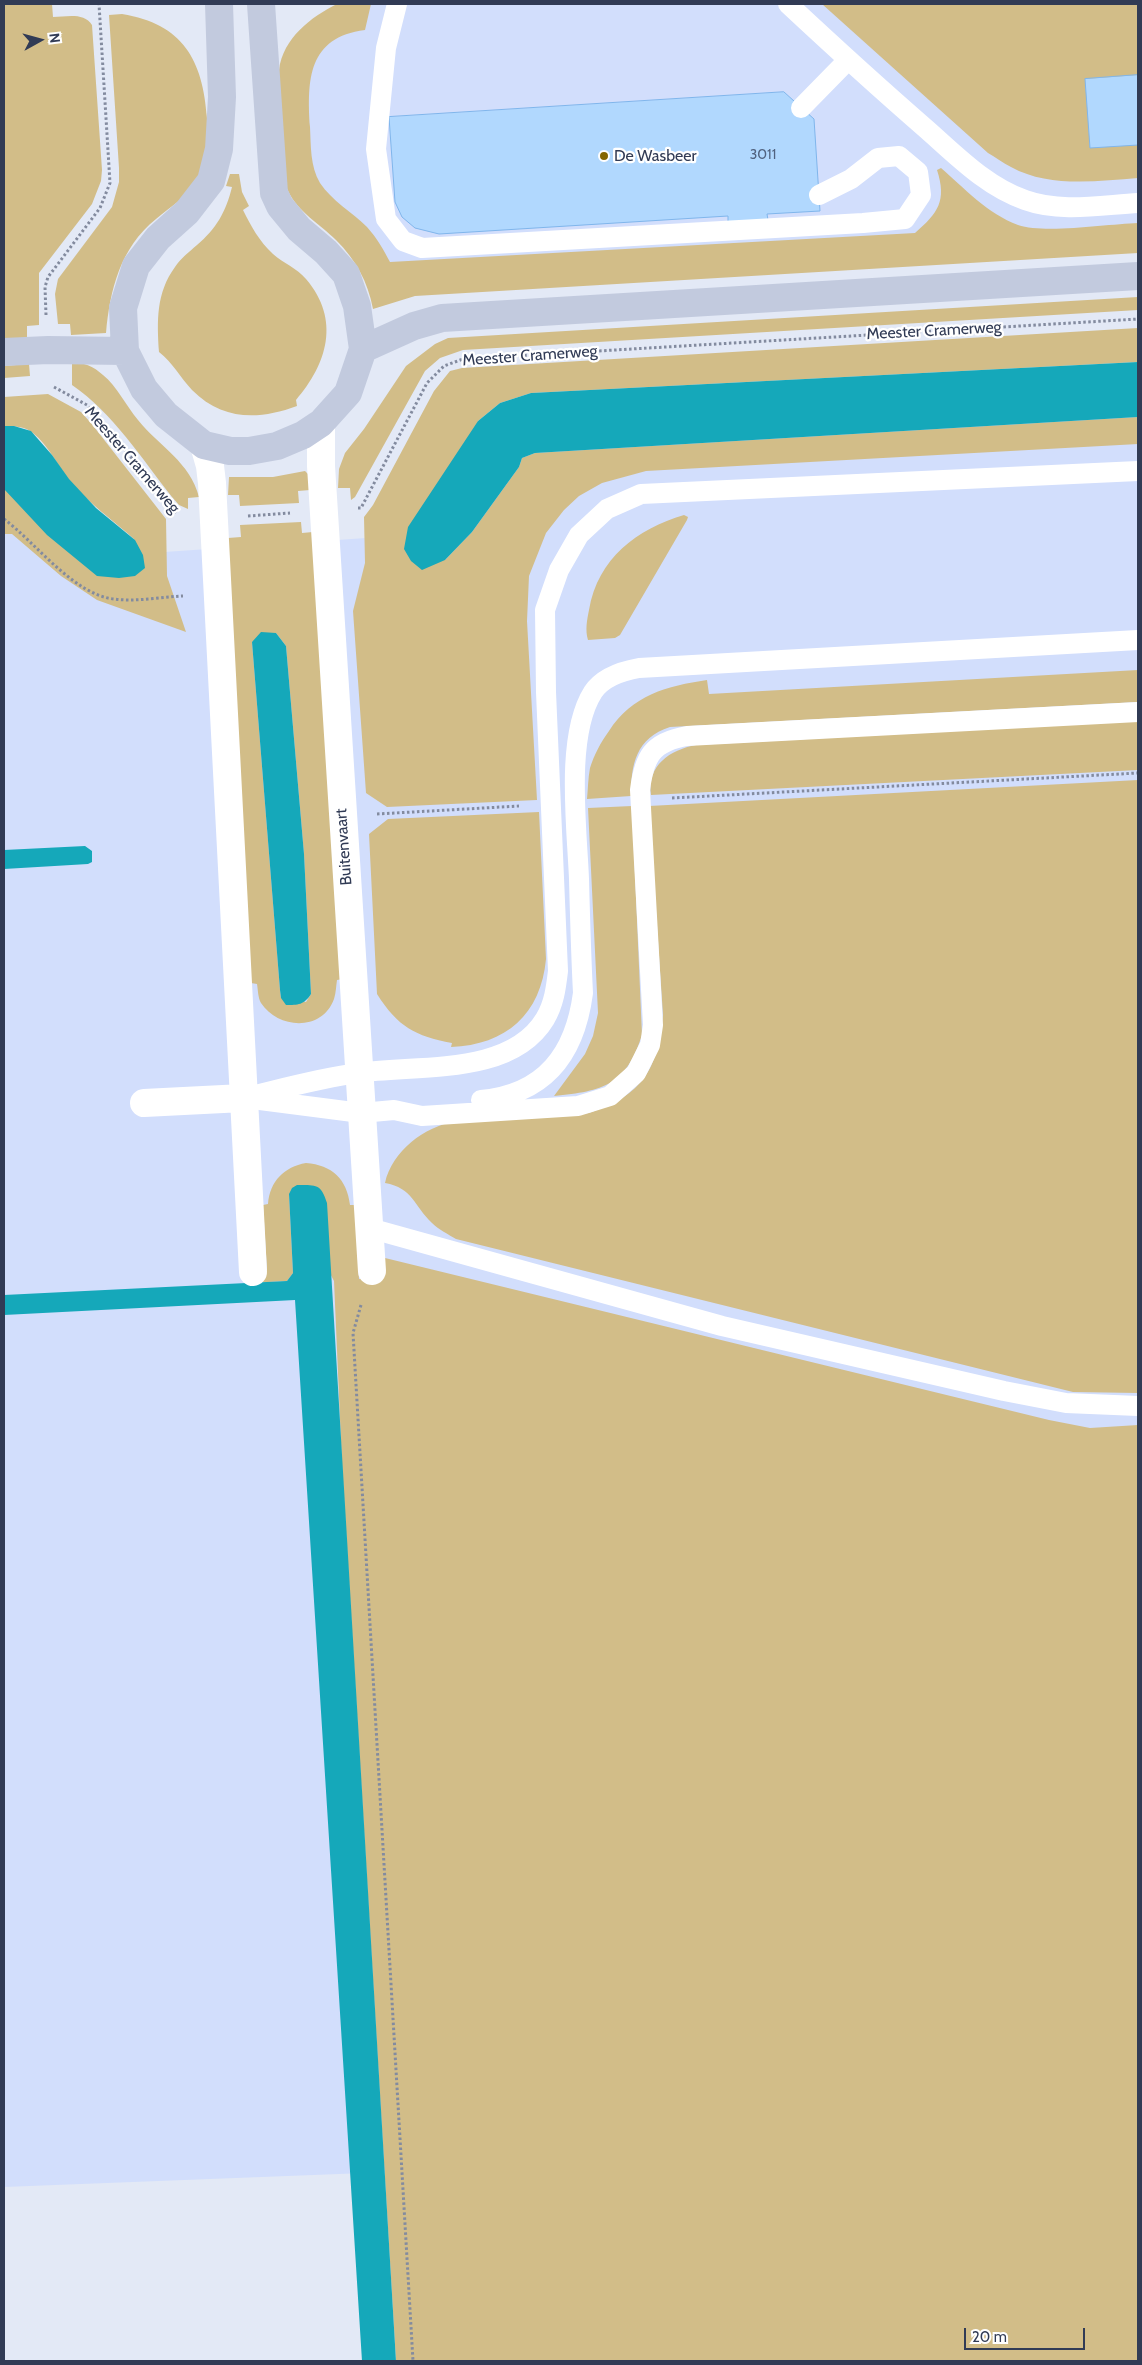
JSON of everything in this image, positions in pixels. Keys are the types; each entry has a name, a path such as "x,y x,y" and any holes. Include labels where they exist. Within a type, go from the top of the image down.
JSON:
{"main road":[{"path":"219,4 222,97 219,149 212,181 187,212 158,238 136,266 123,308 126,351 144,389 166,415 204,445 230,451 249,451 277,446 302,435 321,423 348,393 363,349 357,306 346,274 326,252 299,229 280,206 274,193 261,4"},
{"path":"363,349 414,326 442,318 1138,276"},
{"path":"4,352 48,350 126,351"}],"street":[{"name":"Buitenvaart","path":"321,423 323,511 372,1271"},
{"path":"204,445 210,466 254,1272"},
{"path":"144,1103 243,1098"}],"lane":[{"path":"397,4 386,48 376,149 386,219 403,241 422,248 863,223 905,219 922,195 918,172 899,156 878,158 851,179 819,195"},
{"path":"788,4 848,60 974,171 999,189 1026,200 1052,207 1138,203"},
{"path":"801,108 848,60"},
{"path":"243,1098 358,1073 442,1067 494,1057 523,1042 534,1033 546,1018 555,998 558,971 546,692 545,610 559,570 579,534 607,509 641,494 1138,471"},
{"path":"243,1098 361,1112 486,1100 519,1093 542,1079 560,1060 572,1038 580,1015 583,993 575,803 578,747 586,705 594,690 621,672 639,668 1138,640"},
{"path":"394,1110 422,1116 578,1106 610,1096 636,1074 650,1045 652,1025 640,799 642,771 655,748 665,741 675,738 1138,712"},
{"path":"369,1228 722,1326 1004,1392 1066,1403 1138,1406"}],"path":[{"path":"48,350 45,286 48,277 100,208 110,183 99,4"},
{"name":"Meester Cramerweg","path":"48,350 49,385 86,405 170,507 183,519 361,508 427,382 444,366 463,359 1138,319"},
{"path":"4,519 91,592 113,599 217,593"},
{"path":"640,799 1138,772"},
{"path":"370,814 551,804"},
{"path":"372,1271 353,1333 413,2361"}],"shaded area":[{"path":"4,4 52,4 53,17 80,17 89,21 92,25 102,170 101,181 92,204 39,273 39,325 27,326 27,338 4,339"},
{"path":"337,4 371,4 365,30 346,34 332,42 322,51 315,64 309,93 313,163 320,183 336,201 367,227 377,239 390,262 915,233 930,219 938,206 941,190 937,170 941,168 987,207 1018,225 1030,228 1060,229 1138,223 1138,253 415,296 373,309 368,290 350,255 297,205 285,184 282,169 278,85 282,59 292,38 308,22"},
{"path":"354,4 1138,4 1138,238 387,284 301,187 305,43"},
{"path":"822,4 1138,4 1138,178 1073,182 1041,178 1026,174 1008,165 988,153"},
{"path":"122,14 143,19 160,26 175,36 186,48 201,79 205,97 208,133 207,155 203,170 196,183 186,195 144,230 125,256 110,301 106,333 71,335 70,324 58,324 55,294 58,279 112,207 119,182 109,15"},
{"path":"230,174 239,174 242,192 249,206 243,210 256,233 273,254 306,279 317,294 324,310 326,341 316,372 296,400 297,406 269,414 242,415 216,408 192,390 159,352 158,318 164,287 177,264 210,233 219,219 227,204 232,187 226,186"},
{"path":"1138,297 1138,310 463,350 440,358 425,371 355,497 351,500 350,488 338,488 339,469 345,453 364,429 406,366 435,344 448,338"},
{"path":"1138,328 1138,362 531,393 500,403 478,421 445,560 472,532 519,467 522,458 535,453 1138,417 1138,444 646,471 602,483 579,496 564,510 546,533 529,576 527,621 537,800 387,807 366,793 353,611 365,563 364,517 373,505 434,391 450,371 462,368"},
{"path":"72,362 92,367 108,380 138,420 182,464 195,485 199,497 188,498 188,509 179,505 172,497 138,452 101,409 72,385"},
{"path":"29,364 30,376 4,378 4,366"},
{"path":"1138,387 1138,2143 4,2187 4,455 107,556 438,533 538,421"},
{"path":"48,394 81,412 166,519 167,576 186,632 97,600 61,576 12,534 4,534 4,489 135,540 76,488 36,435 24,428 4,426 4,397"},
{"path":"305,471 308,474 310,490 298,491 299,503 240,506 239,495 228,495 229,477 273,477"},
{"path":"684,515 688,517 687,520 620,635 615,638 588,640 587,621 594,592 601,575 611,561 622,548 651,528"},
{"path":"301,522 302,533 313,532 343,979 337,980 334,999 328,1010 310,1022 288,1022 278,1018 261,1003 257,984 251,983 228,538 241,537 240,525","holes":["276,633 286,646 304,854 311,994 306,1002 281,998 252,642"]},
{"path":"1138,670 1138,702 670,727 650,738 643,745 634,763 631,796 587,799 590,768 603,740 618,719 628,709 652,694 678,685 707,680 709,694"},
{"path":"1138,721 1138,770 651,795 653,775 662,761 677,751 696,745"},
{"path":"1138,780 1138,1393 1073,1392 456,1239 432,1223 412,1198 402,1189 385,1183 395,1161 411,1142 444,1124 461,1120 589,1113 608,1106 623,1097 644,1078 657,1051 663,1015 649,806"},
{"path":"632,806 642,1035 629,1065 611,1082 600,1088 554,1096 585,1054 593,1036 598,1013 588,808"},
{"path":"539,812 546,959 543,978 537,996 517,1023 504,1033 471,1045 451,1047 452,1043 428,1037 408,1028 392,1015 377,994 369,834 388,819"},
{"path":"306,1163 331,1170 337,1175 346,1188 350,1205 355,1205 359,1279 381,1279 385,1258 1049,1420 1090,1428 1138,1425 1138,2361 396,2361 342,1465 334,1281 289,1194 293,1273 287,1281 248,1283 246,1271 267,1270 263,1205 268,1204 275,1182 291,1168"}],"water":[{"path":"1138,362 1138,417 535,453 522,458 519,467 472,532 445,560 422,570 411,561 404,549 408,527 478,421 500,403 531,393"},
{"path":"4,426 14,426 31,431 52,455 69,479 96,508 135,540 143,555 145,568 135,576 119,578 97,576 47,535 4,489"},
{"path":"261,632 276,633 286,646 304,854 311,994 300,1004 294,1005 286,1005 281,998 280,990 252,642"},
{"path":"85,846 92,851 92,862 88,864 4,869 4,850"},
{"path":"297,1185 317,1187 323,1192 327,1203 396,2361 362,2361 295,1300 4,1315 4,1295 287,1281 293,1273 289,1194 292,1188"}],"building":[{"path":"1138,75 1138,145 1090,148 1085,79"},
{"name":"De Wasbeer","path":"784,92 814,119 820,211 767,214 768,220 728,222 728,216 439,234 415,228 402,217 395,202 389,117"}],"place":[{"name":"De Wasbeer","path":"604,156"}]}
